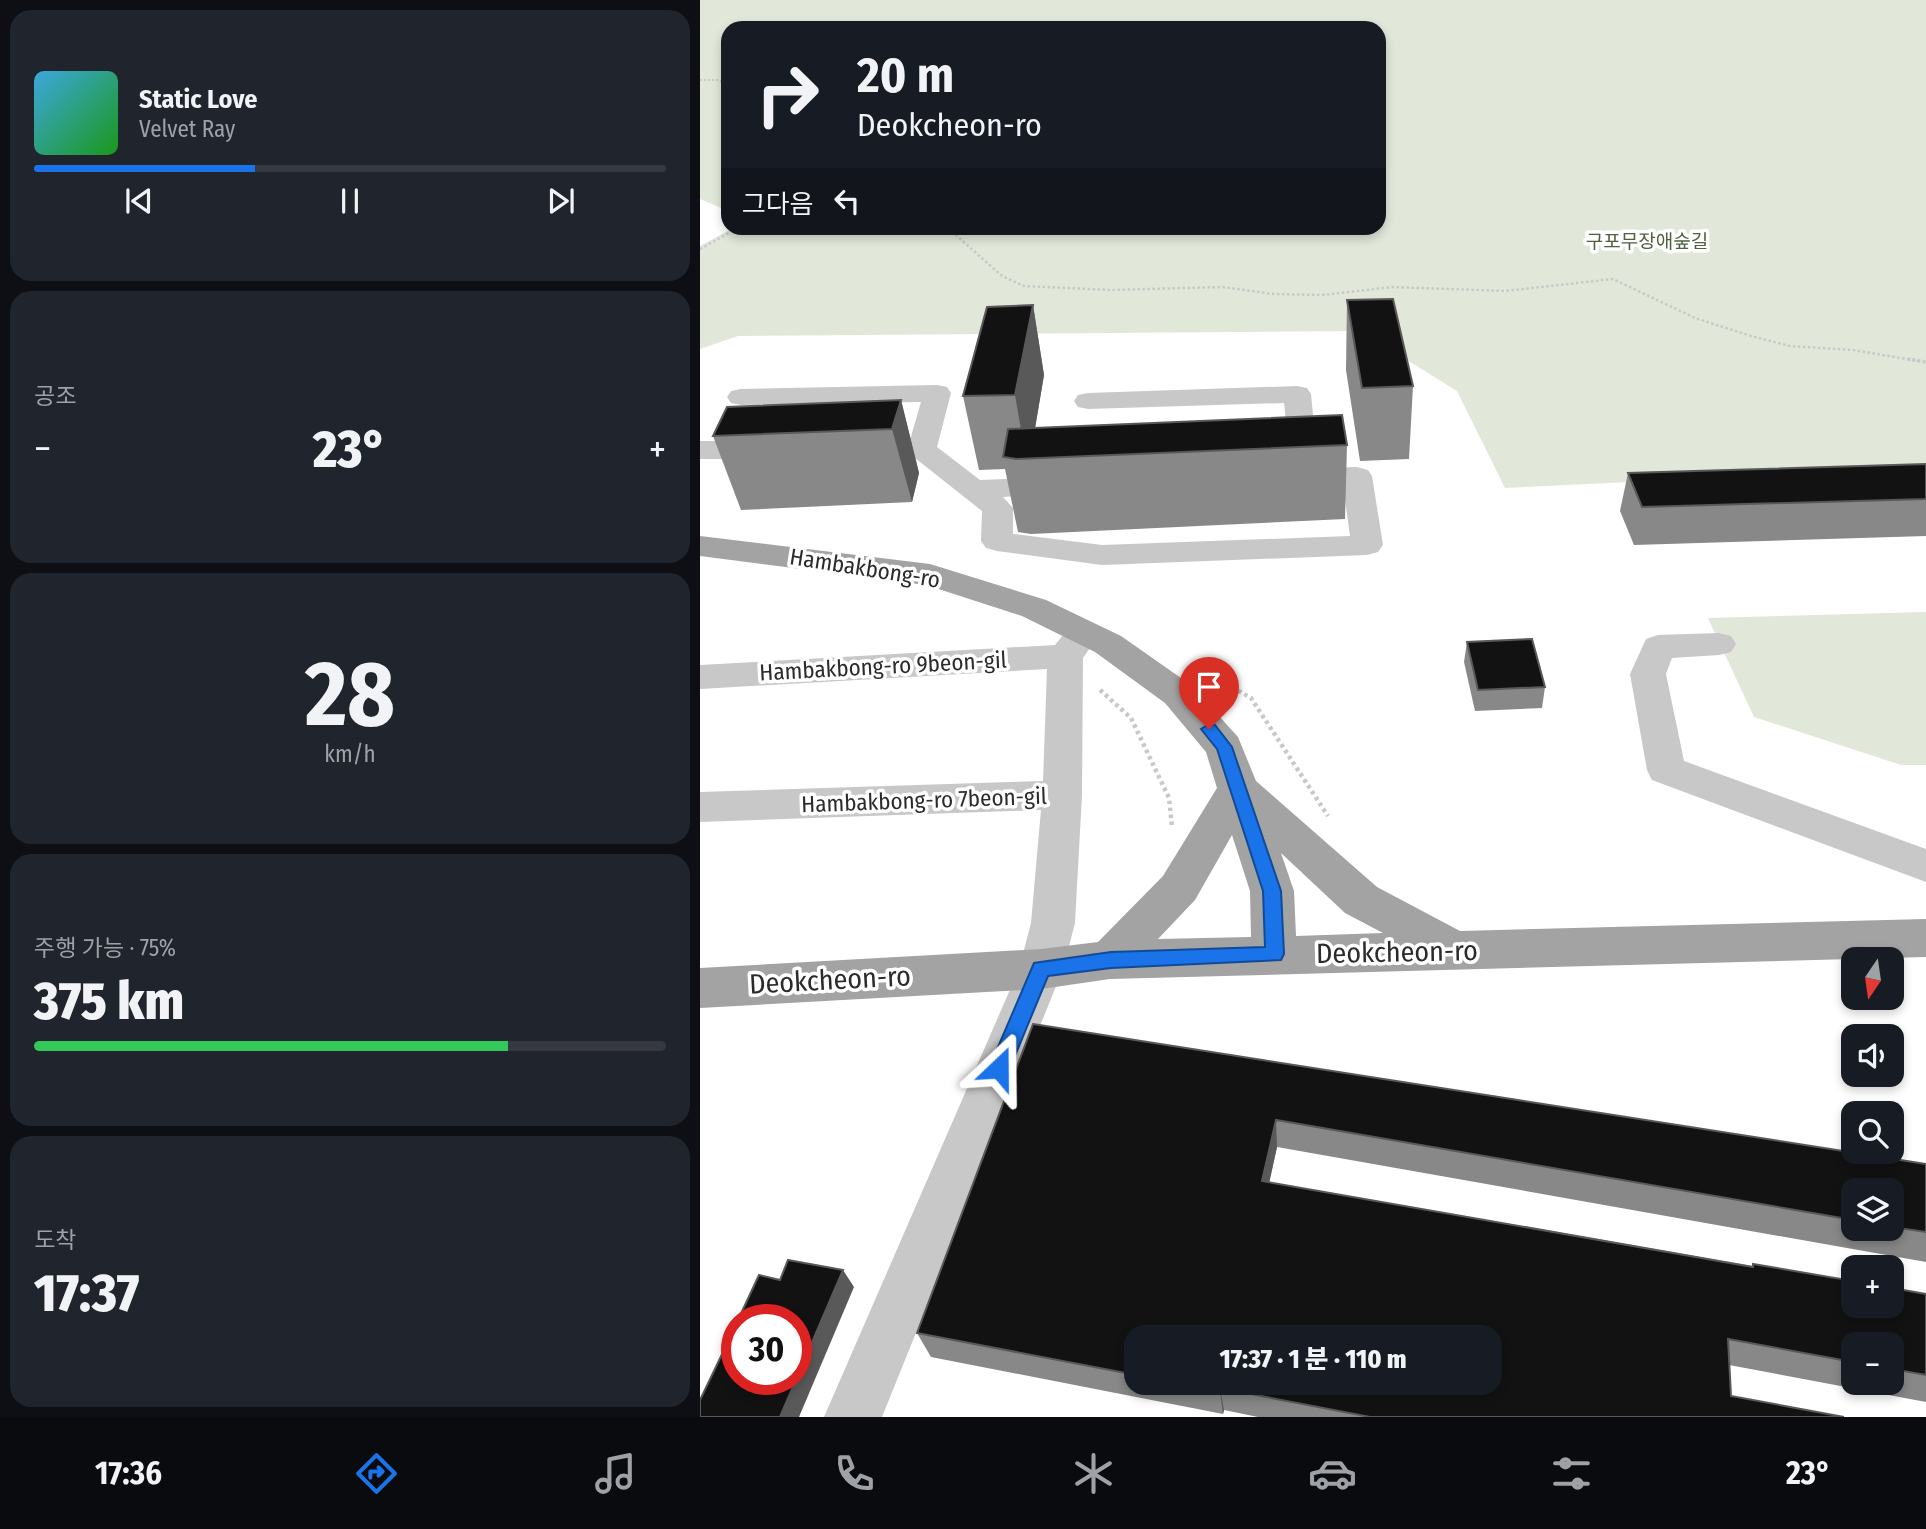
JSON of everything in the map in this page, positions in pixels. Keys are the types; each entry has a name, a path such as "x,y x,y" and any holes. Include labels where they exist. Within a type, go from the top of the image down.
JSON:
{"main road":[{"name":"Hambakbong-ro","path":"700,546 930,575 1034,608 1074,644 1108,644 1178,694 1224,747 1272,891 1275,954"},
{"path":"1111,960 1179,888 1238,789 1361,900 1455,951"},
{"name":"Deokcheon-ro","path":"700,988 1041,969 1111,960 1926,937"}],"street":[{"path":"741,397 937,393 922,449"},
{"path":"1088,401 1244,409 1297,394 1305,478"},
{"path":"839,449 922,449 998,508 997,541 1102,555 1367,545 1357,476 1263,480"},
{"path":"700,450 797,450"},
{"path":"973,489 1083,485"},
{"name":"Hambakbong-ro 9beon-gil","path":"700,677 1074,644"},
{"name":"Hambakbong-ro 7beon-gil","path":"700,807 1062,795 1074,644"},
{"path":"1719,644 1658,647 1648,674 1667,770 1926,866"},
{"path":"853,1417 1041,969 1053,923 1062,795"}],"path":[{"path":"700,80 721,82"},
{"path":"700,249 725,235"},
{"path":"956,235 1002,276 1024,286 1111,290 1223,287 1273,294 1322,295 1393,287 1505,292 1613,279 1695,318 1751,336 1790,346 1853,350 1926,362"}],"green space":[{"name":"구포무장애숲길","path":"700,0 1926,0 1926,468 1505,488 1457,391 1360,331 738,336 700,349 700,246 721,235 1386,235 1386,21 721,21 721,208 700,199"},
{"path":"1926,612 1926,765 1901,765 1754,717 1708,618"}],"building":[{"path":"1393,299 1413,386 1362,388 1347,300"},
{"path":"1033,305 1015,395 963,396 987,307"},
{"path":"901,400 892,429 713,436 727,407"},
{"path":"1342,415 1347,445 1017,459 1003,457 1008,429"},
{"path":"1926,464 1926,499 1642,507 1628,473"},
{"path":"1532,639 1545,687 1478,690 1467,642"},
{"path":"1033,1024 1841,1151 1841,1164 1904,1164 1904,1161 1926,1164 1926,1232 1904,1229 1904,1178 1841,1178 1841,1218 1276,1120 1262,1181 1753,1267 1753,1264 1841,1279 1841,1318 1904,1318 1904,1290 1926,1294 1926,1375 1904,1371 1904,1332 1841,1332 1841,1360 1728,1339 1731,1396 1844,1417 1370,1417 1256,1395 1502,1395 1502,1325 1124,1325 1124,1373 917,1333"},
{"path":"788,1260 843,1270 812,1342 812,1304 745,1304 759,1275 780,1280"},
{"path":"721,1356 721,1395 789,1395 780,1417 700,1417 700,1400"}],"route":[{"path":"999,1068 1041,969 1111,960 1275,954 1272,891 1224,747 1209,729"}]}
